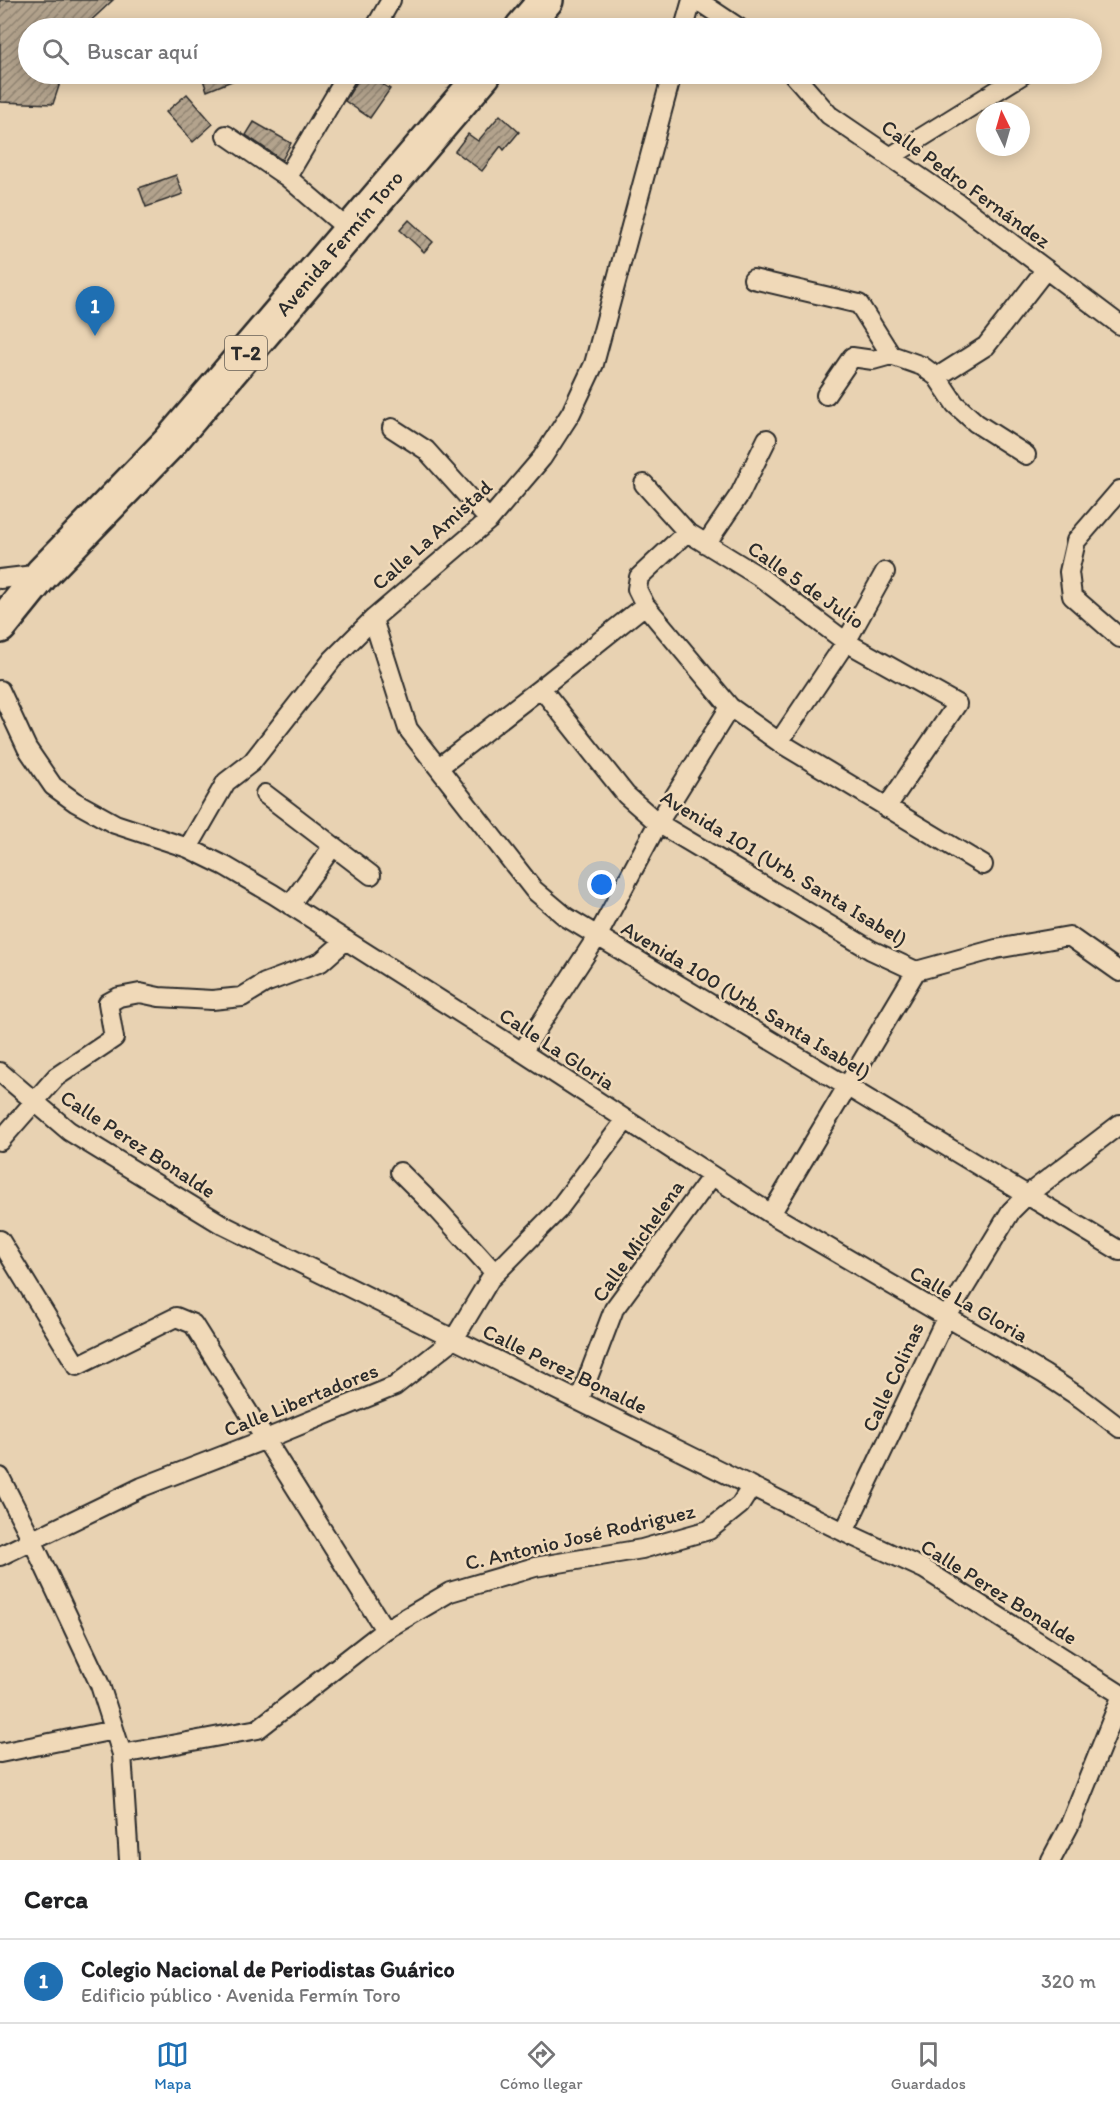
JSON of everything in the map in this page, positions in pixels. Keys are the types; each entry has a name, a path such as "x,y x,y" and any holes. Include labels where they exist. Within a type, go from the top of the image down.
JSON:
{"highway":[{"path":"531,18 546,0"},
{"name":"Avenida Fermín Toro","path":"0,626 42,574 169,443 475,84"}],"street":[{"path":"381,18 391,0"},
{"path":"687,18 692,0"},
{"path":"697,0 724,18"},
{"path":"287,177 342,84"},
{"name":"Calle La Amistad","path":"188,848 226,782 252,762 332,660 372,619 489,520 542,458 571,413 594,364 669,84"},
{"name":"Calle Pedro Fernández","path":"802,84 830,115 958,203 1120,325"},
{"path":"890,157 1008,84"},
{"path":"226,135 287,177 350,231"},
{"path":"937,376 986,346 1046,269"},
{"path":"753,279 859,304 891,355"},
{"path":"826,394 852,357 873,360 891,355 922,366 937,376 955,404 976,423 1026,455"},
{"path":"392,428 426,450 489,520"},
{"path":"706,544 740,494 767,439"},
{"name":"Calle 5 de Julio","path":"644,484 687,532 760,577 846,642 957,704 886,807"},
{"path":"1120,490 1076,541 1069,572 1072,596 1120,638"},
{"path":"687,532 639,577 637,589 645,605 730,707 779,742 983,865"},
{"path":"779,742 846,642 885,572"},
{"path":"0,579 42,574"},
{"path":"439,767 645,605"},
{"name":"Avenida 100 (Urb. Santa Isabel)","path":"372,619 408,729 534,890 566,917 597,937 1120,1251"},
{"name":"Avenida 101 (Urb. Santa Isabel)","path":"541,688 626,795 658,823 871,950 916,971"},
{"name":"Calle La Gloria","path":"0,690 27,748 53,786 75,802 115,824 188,848 225,866 522,1052 771,1214 1117,1418"},
{"path":"522,1052 597,937 658,823 730,707"},
{"path":"265,794 371,874"},
{"path":"290,905 333,846"},
{"path":"771,1214 916,971 996,949 1069,936 1120,972"},
{"path":"0,1142 56,1077 114,1038 108,1003 119,997 140,993 159,997 212,1000 242,997 265,983 321,962 345,940"},
{"name":"Calle Perez Bonalde","path":"0,1072 69,1131 223,1225 844,1532 924,1569 1120,1694"},
{"name":"Calle Libertadores","path":"0,1556 141,1486 266,1439 395,1386 454,1339 490,1278 557,1211 625,1120"},
{"name":"Calle Colinas","path":"844,1532 946,1318 1011,1211 1027,1195 1120,1124"},
{"path":"400,1172 439,1211 495,1274"},
{"name":"Calle Michelena","path":"579,1401 614,1309 712,1176"},
{"path":"0,1240 77,1366 176,1317 193,1324 385,1630"},
{"path":"0,1477 100,1685 122,1754 129,1860"},
{"name":"C. Antonio José Rodriguez","path":"122,1754 258,1729 385,1630 450,1592 535,1567 642,1549 709,1530 740,1505 752,1486"},
{"path":"1051,1860 1070,1824 1120,1700"},
{"path":"0,1753 114,1730"}],"building":[{"path":"0,0 113,0 94,18 18,18 18,84 60,84 53,104 0,102"},
{"path":"205,84 224,84 207,91"},
{"path":"356,84 382,84 390,89 370,118 345,101"},
{"path":"187,94 213,124 193,142 166,112"},
{"path":"500,115 519,132 504,150 501,146 482,171 455,151 468,134 478,141"},
{"path":"254,122 291,143 282,160 246,135"},
{"path":"176,175 183,194 146,207 139,188"},
{"path":"409,220 433,242 424,252 400,230"}],"place":[{"name":"Colegio Nacional de Periodistas Guárico","path":"95,336"}]}
